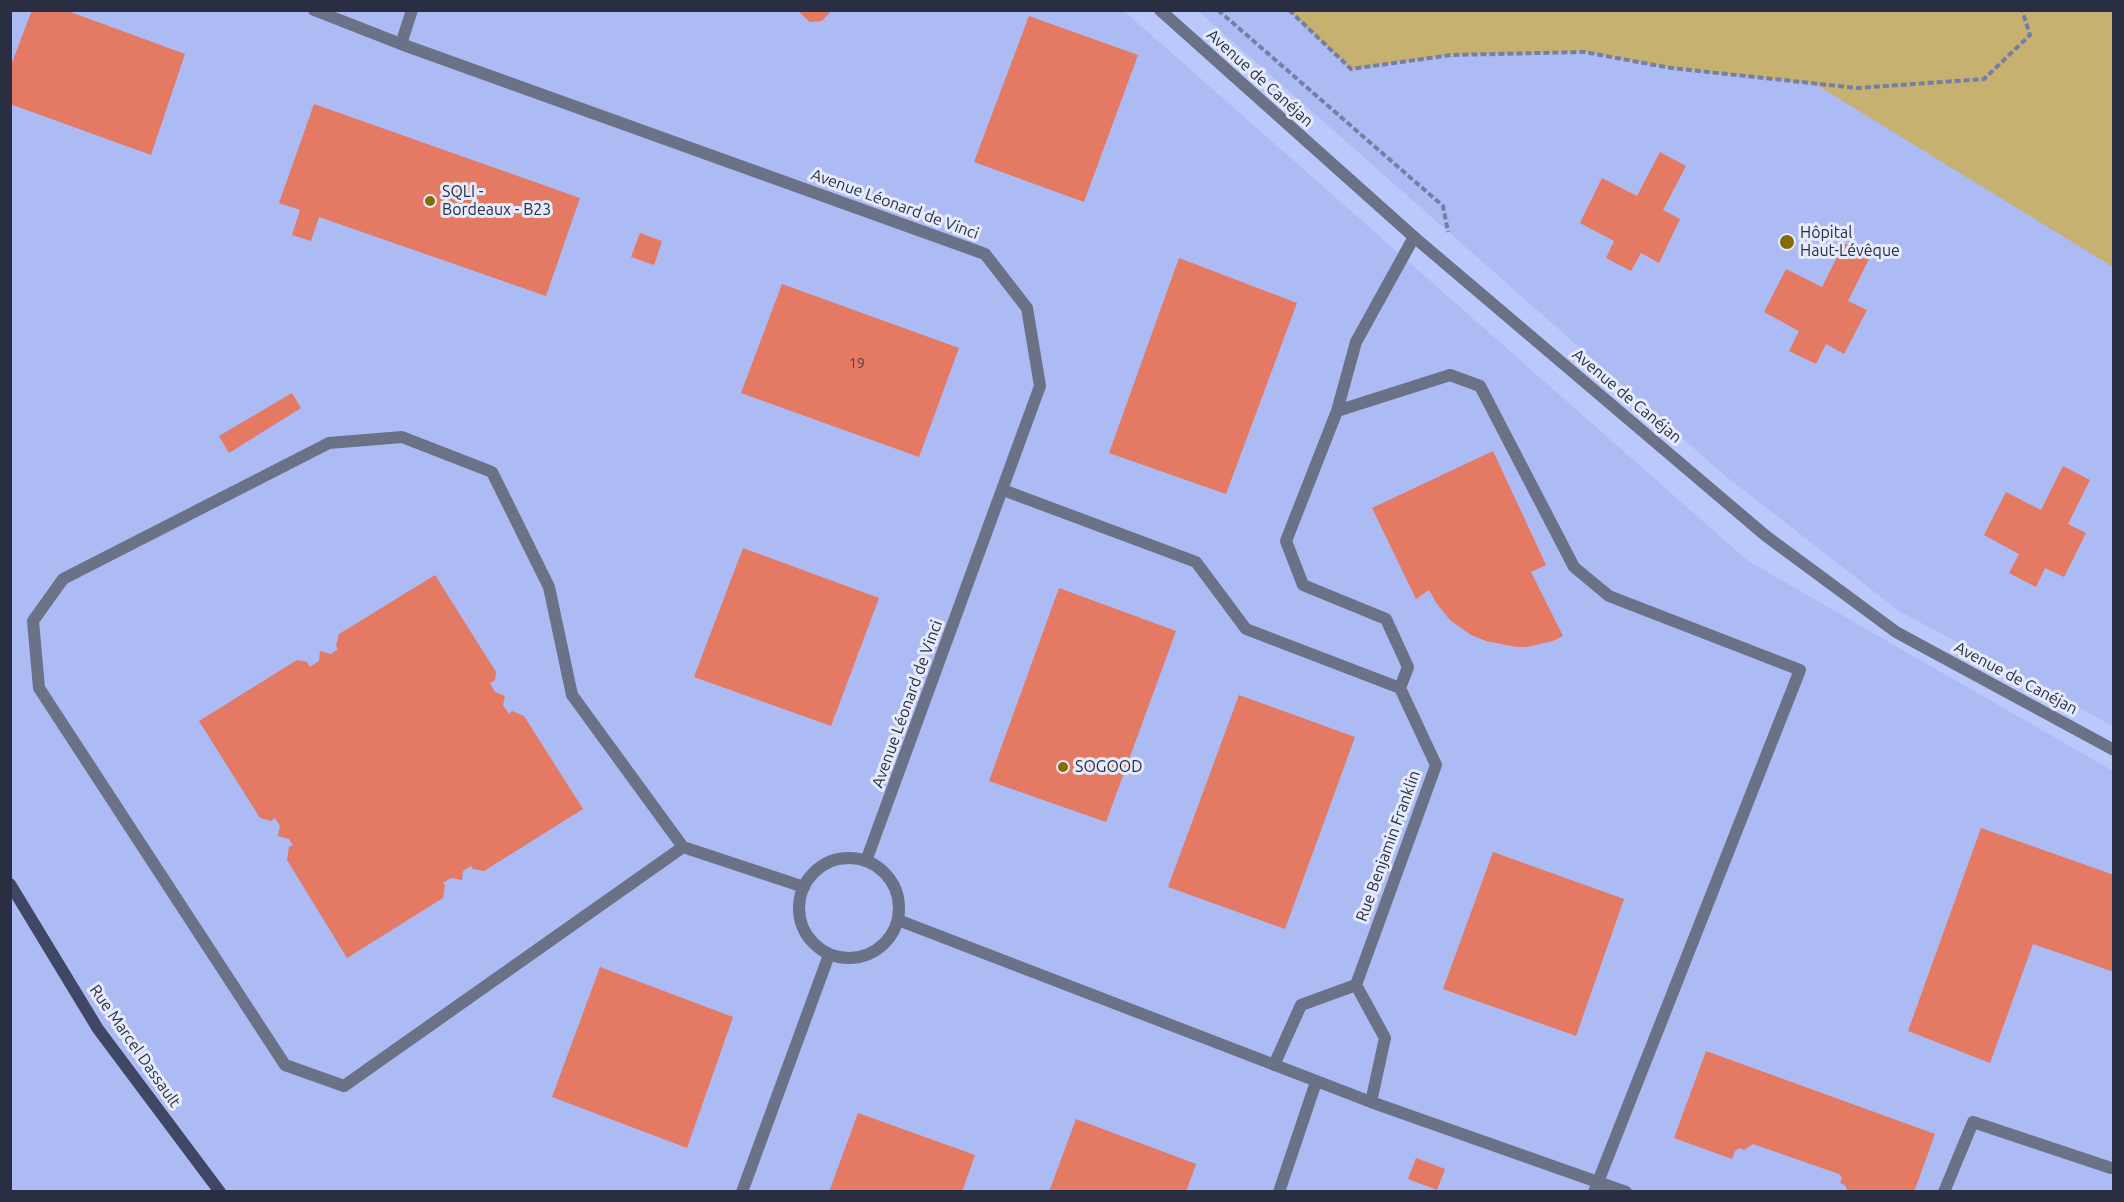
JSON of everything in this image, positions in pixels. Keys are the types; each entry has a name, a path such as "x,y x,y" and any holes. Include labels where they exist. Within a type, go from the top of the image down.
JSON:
{"street":[{"name":"Avenue Léonard de Vinci","path":"314,10 401,44 985,254 1027,308 1040,386 866,861"},
{"path":"401,44 412,10"},
{"name":"Avenue de Canéjan","path":"1160,10 1414,237 1766,536 1896,632 2114,750"},
{"path":"1003,490 1196,562 1246,629 1400,688 1408,668 1386,619 1303,585 1286,541 1337,411 1356,342 1414,237"},
{"path":"1337,411 1450,375 1480,386 1574,567 1609,596 1800,670 1595,1187"},
{"path":"684,846 344,1086 285,1065 39,688 33,621 63,579 329,443 402,437 492,472 549,587 572,695 684,846 804,887"},
{"name":"Rue Benjamin Franklin","path":"1356,985 1436,765 1400,688"},
{"path":"849,858 866,861 882,870 895,888 899,901 898,920 885,945 865,956 845,959 829,955 810,940 804,931 799,910 804,887 813,873 827,863 849,858"},
{"name":"Rue Marcel Dassault","path":"10,884 98,1029 220,1191"},
{"path":"898,920 1595,1187 1626,1191"},
{"path":"742,1191 829,955"},
{"path":"1274,1065 1301,1005 1356,985 1385,1038 1371,1102"},
{"path":"1279,1191 1316,1082"},
{"path":"1944,1191 1973,1122 2111,1168"}],"path":[{"path":"1218,10 1443,206 1454,271"},
{"path":"1289,10 1352,69 1451,55 1584,52 1671,68 1857,88 1984,79 2030,35 2022,10"}],"shaded area":[{"path":"10,11 1124,11 1748,561 2113,771 2113,1191 11,1191"},
{"name":"Hôpital Haut-Lévêque","path":"1198,11 2113,11 2113,726 1899,611 1723,474"},
{"path":"1289,11 2113,11 2113,267 1815,84 1671,68 1584,52 1451,55 1351,69"}],"building":[{"path":"32,10 65,10 185,54 151,155 10,104 10,68"},
{"path":"797,10 832,10 822,21 810,22"},
{"path":"1029,16 1138,55 1084,202 974,162"},
{"name":"SQLI - Bordeaux - B23","path":"314,104 580,198 546,296 319,217 311,241 292,235 300,210 279,203"},
{"path":"1660,152 1686,166 1663,210 1680,219 1659,263 1641,253 1631,271 1606,258 1614,241 1580,223 1602,178 1637,196"},
{"path":"640,233 662,241 654,265 631,257"},
{"path":"1844,243 1870,257 1848,301 1867,310 1844,354 1826,344 1816,364 1789,351 1799,331 1764,312 1786,269 1822,287"},
{"path":"1179,258 1297,303 1226,494 1109,453"},
{"path":"782,284 959,348 919,457 741,393"},
{"path":"292,393 301,408 229,453 219,436"},
{"path":"1493,451 1546,565 1531,572 1563,636 1553,641 1517,647 1486,641 1471,635 1450,620 1429,590 1416,599 1372,508"},
{"path":"2063,466 2090,480 2068,524 2086,533 2064,577 2045,568 2036,587 2009,573 2019,554 1984,535 2006,492 2041,510"},
{"path":"743,548 879,598 831,726 694,677"},
{"path":"435,575 496,672 495,680 490,683 495,692 505,696 503,705 509,714 512,711 524,716 583,809 484,871 473,869 471,866 463,871 462,880 451,878 443,883 445,885 443,898 347,958 287,860 289,847 293,845 289,839 278,836 280,826 275,818 271,821 260,818 199,721 297,660 307,662 310,667 319,661 320,651 331,654 338,649 336,646 339,634"},
{"path":"1059,588 1176,631 1106,822 989,781"},
{"path":"1239,695 1355,737 1285,929 1168,887"},
{"path":"1981,828 2114,875 2114,972 2033,944 1990,1063 1908,1031"},
{"path":"1493,852 1624,899 1576,1036 1443,989"},
{"path":"600,967 733,1017 687,1148 552,1097"},
{"path":"1706,1051 1935,1134 1914,1192 1848,1192 1845,1185 1840,1183 1842,1178 1839,1174 1753,1144 1744,1150 1740,1148 1735,1151 1732,1159 1674,1138"},
{"path":"858,1113 975,1155 962,1192 829,1192"},
{"path":"1076,1119 1196,1164 1186,1192 1049,1192"},
{"path":"1416,1158 1445,1169 1437,1190 1408,1179"}],"place":[{"name":"SQLI - Bordeaux - B23","path":"430,201"},
{"name":"Hôpital Haut-Lévêque","path":"1787,242"},
{"name":"SOGOOD","path":"1063,767"}]}
